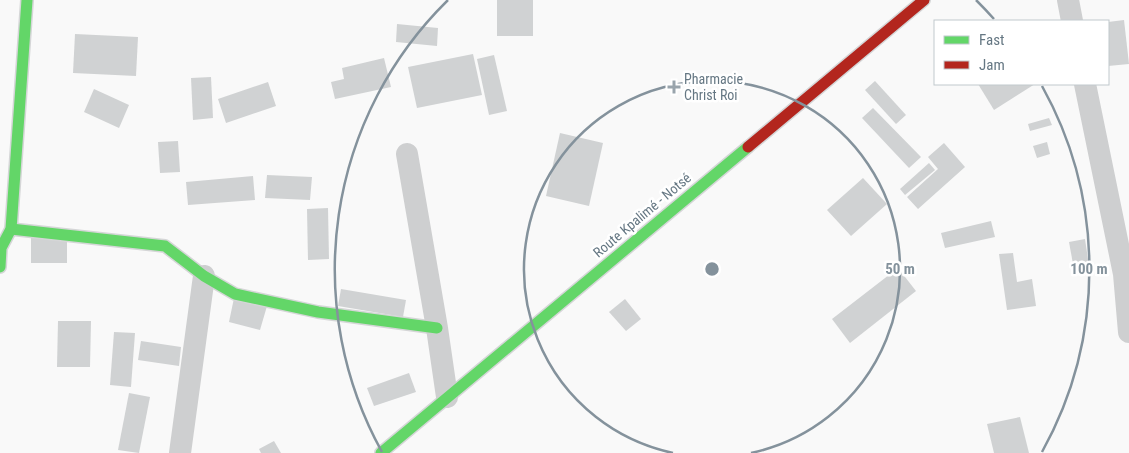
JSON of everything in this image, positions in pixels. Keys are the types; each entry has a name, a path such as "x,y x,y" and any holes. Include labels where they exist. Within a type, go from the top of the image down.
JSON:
{"street":[{"path":"0,267 0,248 11,229 27,0"},
{"name":"Route Kpalimé - Notsé","path":"381,453 924,0"},
{"path":"1068,0 1072,20"},
{"path":"1085,85 1124,274 1129,332"},
{"path":"407,154 447,397"},
{"path":"11,229 165,246 204,276 235,294 318,312 437,328"},
{"path":"180,453 204,276"}],"building":[{"path":"497,0 533,0 533,36 497,36"},
{"path":"1124,20 1129,64 1109,66 1109,22"},
{"path":"397,24 438,28 437,46 396,42"},
{"path":"75,34 138,37 136,76 73,73"},
{"path":"473,54 482,95 417,108 408,67"},
{"path":"494,55 507,111 489,115 477,59"},
{"path":"384,58 391,87 335,99 331,82 344,79 342,68"},
{"path":"211,77 213,118 193,120 191,78"},
{"path":"875,81 906,115 896,124 865,90"},
{"path":"268,82 276,106 226,123 218,99"},
{"path":"979,85 1033,85 994,110"},
{"path":"94,89 129,105 119,128 84,112"},
{"path":"873,108 921,157 909,168 862,118"},
{"path":"1049,118 1052,125 1030,131 1028,124"},
{"path":"560,133 603,143 589,206 546,196"},
{"path":"178,141 180,172 160,173 158,142"},
{"path":"1047,142 1050,154 1037,158 1033,146"},
{"path":"944,143 965,167 918,209 907,197 938,169 928,157"},
{"path":"929,163 935,170 905,195 900,189"},
{"path":"267,175 312,177 310,200 265,198"},
{"path":"253,176 255,200 188,205 186,182"},
{"path":"863,178 887,204 851,236 827,210"},
{"path":"328,208 329,259 308,260 307,209"},
{"path":"991,221 995,237 945,248 941,233"},
{"path":"31,238 67,238 67,263 31,263"},
{"path":"1085,239 1090,273 1075,275 1069,242"},
{"path":"1013,253 1017,282 1032,279 1036,306 1007,310 999,254"},
{"path":"898,268 916,291 850,343 832,319"},
{"path":"341,289 406,300 403,317 338,306"},
{"path":"234,298 267,306 260,330 229,322"},
{"path":"625,299 641,319 626,331 609,312"},
{"path":"58,321 91,321 90,367 57,367"},
{"path":"114,332 135,333 131,387 110,385"},
{"path":"141,341 181,347 179,366 138,360"},
{"path":"409,373 416,392 374,406 367,388"},
{"path":"129,393 150,397 139,453 118,450"},
{"path":"1020,417 1029,453 994,453 987,424"},
{"path":"274,441 281,453 261,453 259,449"}],"traffic: fast":[{"path":"0,267 1,248 11,229 27,0"},
{"path":"381,453 748,147"},
{"path":"11,229 165,246 204,276 235,294 318,312 437,328"}],"traffic: jam":[{"path":"748,147 924,0"}],"place":[{"name":"Pharmacie Christ Roi","path":"674,87"}]}
